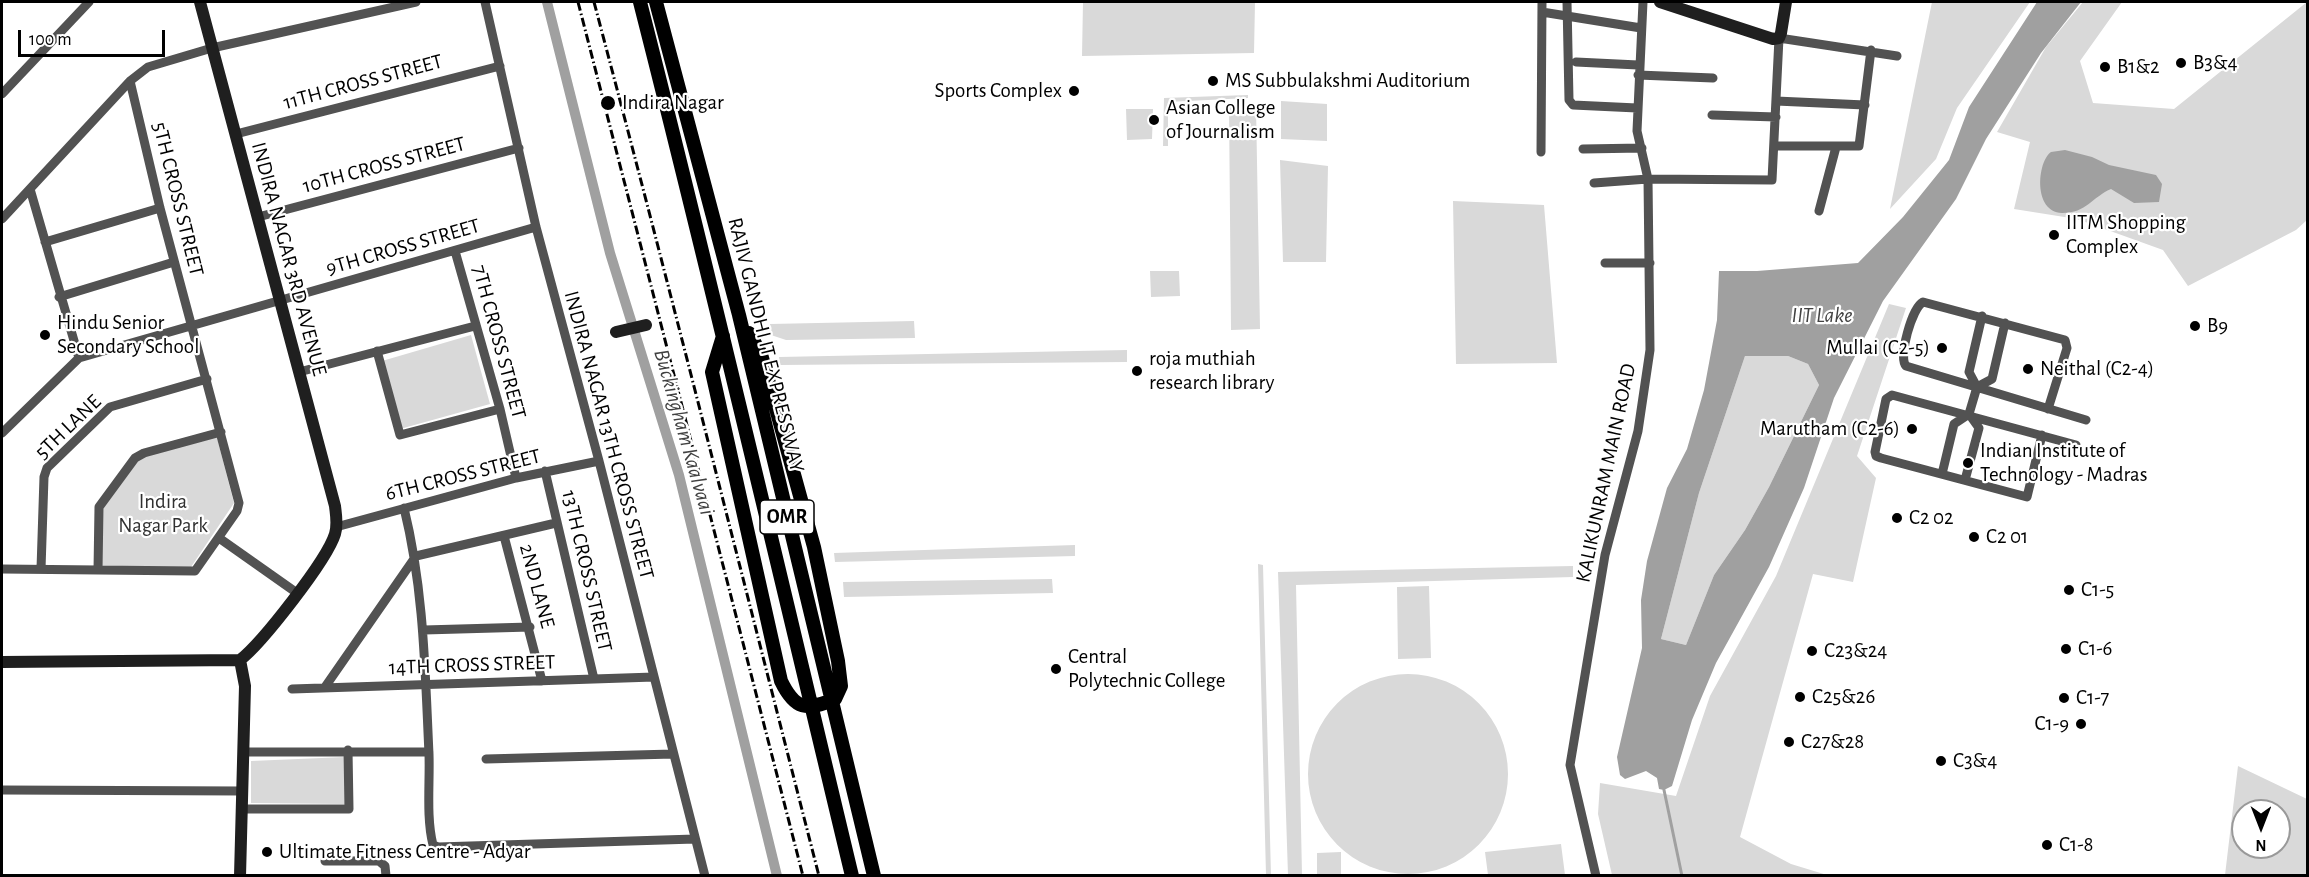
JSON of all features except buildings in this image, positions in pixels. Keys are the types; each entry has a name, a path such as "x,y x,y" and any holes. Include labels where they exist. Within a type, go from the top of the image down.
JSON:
{"main road":[{"name":"RAJIV GANDHI IT EXPRESSWAY","path":"640,2 724,332 748,445 852,876"},
{"name":"RAJIV GANDHI IT EXPRESSWAY","path":"656,2 739,315 874,876"},
{"path":"724,332 712,372 781,681 789,697 802,707 818,706 835,699 841,686 814,547 760,354 739,315"}],"street":[{"path":"2,94 90,2"},
{"name":"INDIRA NAGAR 3RD AVENUE","path":"200,2 335,506 336,527"},
{"path":"2,219 130,81 148,67 212,48 416,2"},
{"name":"INDIRA NAGAR 13TH CROSS STREET","path":"486,2 536,227 599,461 705,876"},
{"path":"1541,152 1542,2"},
{"path":"1567,2 1569,100 1574,105 1637,108"},
{"name":"KALIKUNRAM MAIN ROAD","path":"1596,876 1570,765 1605,555 1638,431 1650,350 1648,179 1637,131 1638,70 1643,2"},
{"path":"1660,2 1673,3 1773,39 1871,50 1897,56"},
{"path":"1594,183 1648,179 1772,180 1779,38 1786,2"},
{"path":"1542,12 1641,28"},
{"path":"1774,146 1859,146 1871,50"},
{"path":"1576,62 1713,78"},
{"name":"11TH CROSS STREET","path":"236,134 500,66"},
{"name":"5TH CROSS STREET","path":"98,570 195,571 237,511 239,497 174,262 130,81"},
{"path":"1776,101 1865,105"},
{"path":"1712,115 1776,117"},
{"path":"1819,211 1836,147"},
{"name":"10TH CROSS STREET","path":"258,217 519,148"},
{"path":"1583,149 1642,148"},
{"path":"2,433 78,358 30,189"},
{"path":"45,242 160,208"},
{"name":"9TH CROSS STREET","path":"78,358 536,227"},
{"name":"7TH CROSS STREET","path":"455,250 500,409 516,478"},
{"path":"59,297 174,262"},
{"path":"1605,263 1650,262"},
{"path":"2048,409 2067,343 1982,316 1923,302 1914,309 1902,357 1906,366 2048,409 2086,420"},
{"path":"1942,474 1954,424 1969,414 1977,387 1969,372 1982,316"},
{"path":"1977,387 1992,379 2005,323"},
{"path":"616,332 646,325"},
{"path":"299,372 475,326"},
{"path":"377,351 400,435 500,409"},
{"name":"5TH LANE","path":"41,569 44,477 47,468 110,407 207,379"},
{"path":"2042,435 2027,497 1876,456 1875,452 1886,399 1892,395 1969,414 2042,435 2076,445"},
{"path":"1965,480 1978,428 1969,414"},
{"path":"2,569 98,570 99,507 135,458 144,453 221,432"},
{"name":"6TH CROSS STREET","path":"336,527 516,478 599,461"},
{"name":"13TH CROSS STREET","path":"545,471 594,679"},
{"path":"404,508 416,556 424,630 424,684 433,845 438,847 695,839"},
{"path":"325,687 416,556 556,523"},
{"path":"2,663 240,660 252,650 297,593 331,542 336,527"},
{"name":"2ND LANE","path":"504,536 530,627 542,681"},
{"path":"219,538 297,593"},
{"path":"424,630 530,627"},
{"path":"240,660 245,686 240,876"},
{"name":"14TH CROSS STREET","path":"292,689 654,677"},
{"path":"244,752 348,750 429,752"},
{"path":"242,809 349,809 348,750"},
{"path":"486,759 673,754"},
{"path":"2,790 242,791"},
{"path":"325,861 379,861 385,866 386,876"}],"green space":[{"path":"1083,2 1255,2 1254,53 1082,56"},
{"path":"1932,2 2030,2 1957,108 1936,159 1890,209"},
{"path":"2083,2 2122,2 2080,61 2093,103 2174,109 2307,2 2307,220 2296,230 2188,286 2163,250 2077,219 2014,209 2030,142 1997,132 2046,47"},
{"path":"1248,95 1248,98 1168,102 1168,146 1163,146 1164,98"},
{"path":"1281,101 1327,104 1327,141 1281,139"},
{"path":"1229,106 1256,106 1260,329 1231,330"},
{"path":"1126,109 1153,109 1152,139 1127,140"},
{"path":"1280,160 1328,166 1326,262 1283,262"},
{"path":"1453,201 1544,205 1557,363 1456,364"},
{"path":"1150,271 1179,271 1180,296 1151,297"},
{"path":"1889,304 1906,308 1857,456 1876,478 1853,582 1813,574 1740,837 1791,864 1827,875 1612,875 1598,814 1600,783 1676,796 1710,696 1776,576"},
{"path":"914,321 915,338 786,340 771,335 770,324"},
{"path":"471,335 490,404 400,429 382,361"},
{"path":"1127,350 1127,362 780,365 779,357"},
{"path":"1745,356 1788,356 1808,364 1819,385 1769,487 1745,530 1714,575 1686,645 1661,639 1699,493"},
{"name":"Indira Nagar Park","path":"216,434 234,503 191,567 100,569 100,508 139,456"},
{"path":"1075,545 1075,556 835,562 834,553"},
{"path":"1258,564 1263,565 1271,876 1266,875"},
{"path":"1573,566 1573,577 1296,585 1302,875 1288,875 1278,572"},
{"path":"1052,579 1053,593 844,597 843,582"},
{"path":"1429,586 1431,658 1398,659 1397,587"},
{"path":"1398,674 1418,674 1455,685 1472,696 1486,710 1501,736 1508,764 1504,803 1497,821 1486,838 1472,852 1455,863 1437,870 1418,874 1398,874 1361,863 1344,852 1330,838 1319,821 1312,803 1308,784 1308,764 1319,727 1330,710 1344,696 1361,685 1379,678"},
{"path":"345,757 345,804 251,803 251,761"},
{"path":"2238,766 2307,799 2307,875 2225,875 2231,825 2231,859 2291,859 2291,799 2234,799"},
{"path":"1561,844 1565,875 1488,875 1485,852"},
{"path":"1341,852 1341,875 1317,875 1317,853"}],"water":[{"name":"IIT Lake","path":"2037,2 2081,2 2041,53 1986,139 1956,199 1883,301 1834,398 1804,488 1769,567 1716,663 1692,720 1672,786 1664,790 1659,789 1657,778 1646,771 1625,779 1620,775 1617,757 1642,648 1641,600 1647,561 1667,488 1687,449 1704,390 1717,320 1719,271 1757,271 1858,263 1903,217 1949,160 1969,107","holes":["1745,356 1788,356 1808,364 1819,385 1769,487 1745,530 1714,575 1686,645 1661,639 1699,493"]},
{"path":"2065,150 2092,157 2109,165 2156,175 2162,184 2159,202 2134,203 2111,189 2078,210 2062,213 2053,211 2042,196 2041,175 2046,157 2051,152"}],"waterway":[{"name":"Buckingham Kaalvaai","path":"547,2 610,253 679,475 777,876"},
{"path":"1664,790 1682,876"}],"railway":[{"path":"578,2 803,876"},
{"path":"594,2 819,876"}],"place":[{"name":"B3&4","path":"2181,63"},
{"name":"B1&2","path":"2105,67"},
{"name":"MS Subbulakshmi Auditorium","path":"1213,81"},
{"name":"Sports Complex","path":"1074,91"},
{"name":"Indira Nagar","path":"608,103"},
{"name":"Asian College of Journalism","path":"1154,120"},
{"name":"IITM Shopping Complex","path":"2054,235"},
{"name":"B9","path":"2195,326"},
{"name":"Hindu Senior Secondary School","path":"45,335"},
{"name":"Mullai (C2-5)","path":"1942,348"},
{"name":"Neithal (C2-4)","path":"2028,369"},
{"name":"roja muthiah research library","path":"1137,371"},
{"name":"Marutham (C2-6)","path":"1912,429"},
{"name":"Indian Institute of Technology - Madras","path":"1968,463"},
{"name":"C2 02","path":"1897,518"},
{"name":"C2 01","path":"1974,537"},
{"name":"C1-5","path":"2069,590"},
{"name":"C1-6","path":"2066,649"},
{"name":"C23&24","path":"1812,651"},
{"name":"Central Polytechnic College","path":"1056,669"},
{"name":"C25&26","path":"1800,697"},
{"name":"C1-7","path":"2064,698"},
{"name":"C1-9","path":"2081,724"},
{"name":"C27&28","path":"1789,742"},
{"name":"C3&4","path":"1941,761"},
{"name":"C1-8","path":"2047,845"},
{"name":"Ultimate Fitness Centre - Adyar","path":"267,852"}]}
